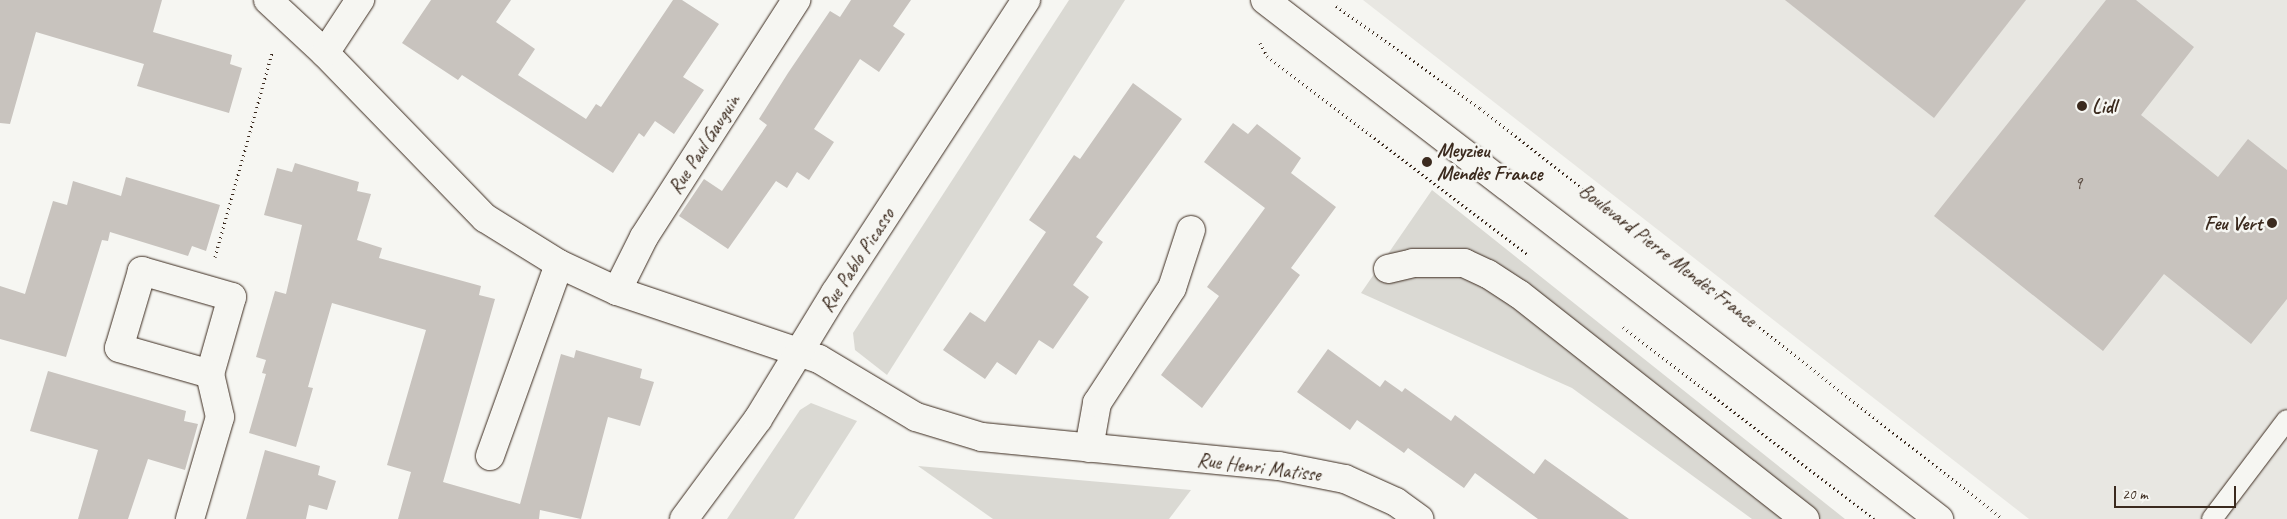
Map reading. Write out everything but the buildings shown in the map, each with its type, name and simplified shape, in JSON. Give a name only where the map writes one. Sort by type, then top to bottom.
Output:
[{"type":"street","points":[[326,53],[360,0]]},
{"type":"street","name":"Rue Paul Gauguin","points":[[617,290],[644,237],[796,0]]},
{"type":"street","name":"Rue Pablo Picasso","points":[[684,519],[758,419],[799,352],[1026,0]]},
{"type":"street","points":[[1266,0],[1939,519]]},
{"type":"street","points":[[276,7],[326,53],[485,218],[559,264],[617,290],[799,352]]},
{"type":"street","points":[[1089,448],[1097,403],[1172,288],[1191,230]]},
{"type":"street","points":[[1388,269],[1412,263],[1464,263],[1488,274],[1519,294],[1804,519]]},
{"type":"street","points":[[490,456],[559,264]]},
{"type":"street","points":[[190,519],[220,417],[210,374],[232,297],[142,271],[119,348],[210,374]]},
{"type":"street","name":"Rue Henri Matisse","points":[[799,352],[819,359],[916,417],[982,437],[1279,466],[1345,479],[1396,502],[1419,519]]},
{"type":"lane","points":[[2212,519],[2232,488],[2287,420]]},
{"type":"path","name":"Boulevard Pierre Mendès France","points":[[1327,0],[1480,108],[2003,519]]},
{"type":"path","points":[[206,289],[276,7]]},
{"type":"shaded area","points":[[1069,0],[1125,0],[887,375],[855,350],[853,333]]},
{"type":"shaded area","points":[[1363,0],[2287,0],[2287,519],[2029,519]]},
{"type":"shaded area","points":[[1432,190],[1845,519],[1752,519],[1572,388],[1361,293]]},
{"type":"shaded area","points":[[811,403],[857,421],[794,519],[727,519],[800,410]]},
{"type":"shaded area","points":[[918,466],[1191,490],[1169,519],[993,519]]},
{"type":"place","name":"Lidl","points":[[2082,106]]},
{"type":"place","name":"Meyzieu Mendès France","points":[[1427,162]]},
{"type":"place","name":"Feu Vert","points":[[2272,223]]}]
